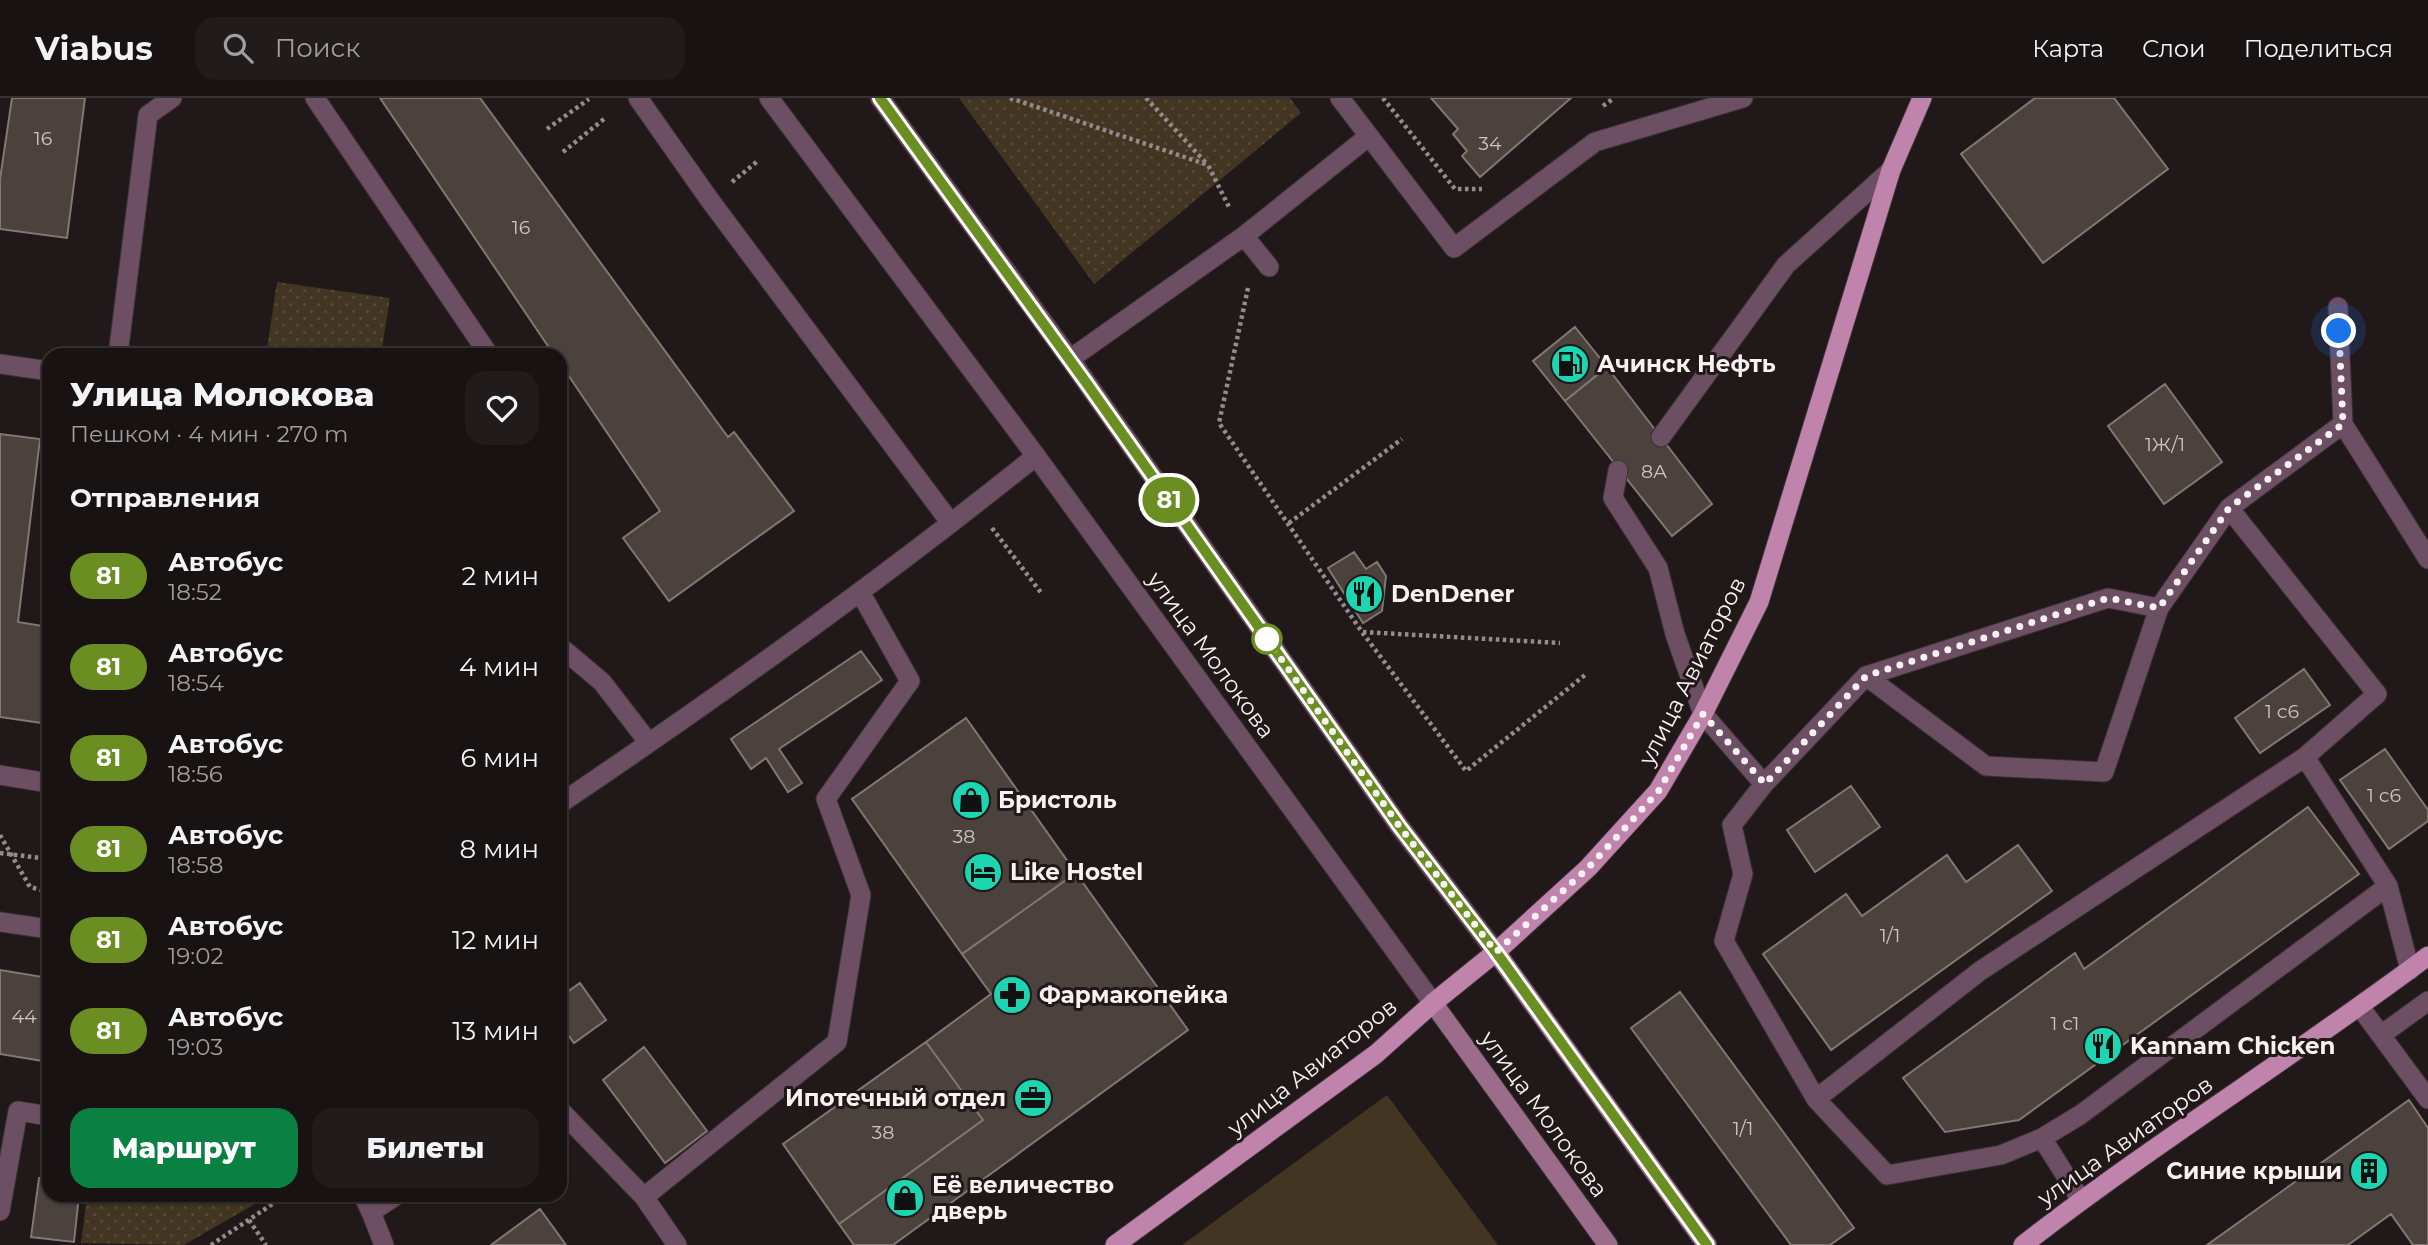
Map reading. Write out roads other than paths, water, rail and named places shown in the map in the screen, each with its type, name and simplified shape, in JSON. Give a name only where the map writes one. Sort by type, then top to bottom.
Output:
[{"type":"main road","name":"улица Авиаторов","points":[[1115,1245],[1376,1054],[1496,952],[1588,868],[1658,792],[1703,714],[1759,602],[1891,170],[1922,98]]},
{"type":"main road","points":[[1496,952],[1707,1245]]},
{"type":"main road","name":"улица Авиаторов","points":[[2024,1245],[2081,1200],[2360,1007],[2428,956]]},
{"type":"main road","name":"улица Молокова","points":[[1433,1003],[1608,1245]]},
{"type":"street","points":[[119,348],[148,115],[172,98]]},
{"type":"street","points":[[314,98],[484,348]]},
{"type":"street","points":[[638,98],[709,199],[950,522]]},
{"type":"street","name":"улица Молокова","points":[[769,98],[1036,456],[1433,1003]]},
{"type":"street","points":[[880,98],[1070,359],[1400,827],[1496,952]]},
{"type":"street","points":[[1340,98],[1454,248],[1595,142],[1743,98]]},
{"type":"street","points":[[1070,359],[1250,244],[1369,136]]},
{"type":"street","points":[[1661,437],[1786,265],[1891,170]]},
{"type":"street","points":[[1250,244],[1269,267]]},
{"type":"street","points":[[2338,307],[2343,424],[2428,559]]},
{"type":"street","points":[[0,364],[42,370]]},
{"type":"street","points":[[1866,676],[1986,766],[2104,772],[2159,608],[2229,508],[2343,424]]},
{"type":"street","points":[[567,799],[860,593],[1036,456]]},
{"type":"street","points":[[1618,470],[1613,498],[1658,568],[1675,634],[1703,714],[1765,784]]},
{"type":"street","points":[[1816,1099],[1980,971],[2305,757],[2377,694],[2229,508]]},
{"type":"street","points":[[644,1197],[837,1042],[861,895],[826,799],[910,681],[860,593]]},
{"type":"street","points":[[2159,608],[2108,598],[1866,676],[1765,784],[1732,825],[1743,874],[1724,942],[1816,1099],[1887,1175],[2001,1155],[2042,1138],[2080,1115],[2388,886]]},
{"type":"street","points":[[567,653],[602,682],[649,743]]},
{"type":"street","points":[[2305,757],[2388,886],[2410,970]]},
{"type":"street","points":[[0,775],[42,782]]},
{"type":"street","points":[[0,922],[42,928]]},
{"type":"street","points":[[2381,1035],[2428,1001]]},
{"type":"street","points":[[2360,1007],[2428,1099]]},
{"type":"street","points":[[0,1211],[18,1111],[42,1115]]},
{"type":"street","points":[[567,1117],[644,1197],[677,1245]]},
{"type":"street","points":[[2042,1138],[2081,1200]]},
{"type":"street","points":[[367,1203],[384,1245]]},
{"type":"place","name":"Ачинск Нефть","points":[[1570,364]]},
{"type":"place","name":"DenDener","points":[[1364,594]]},
{"type":"place","name":"Бристоль","points":[[971,800]]},
{"type":"place","name":"Like Hostel","points":[[983,872]]},
{"type":"place","name":"Фармакопейка","points":[[1012,995]]},
{"type":"place","name":"Kannam Chicken","points":[[2103,1046]]},
{"type":"place","name":"Ипотечный отдел","points":[[1033,1098]]},
{"type":"place","name":"Синие крыши","points":[[2369,1171]]},
{"type":"place","name":"Её величество дверь","points":[[905,1198]]}]
